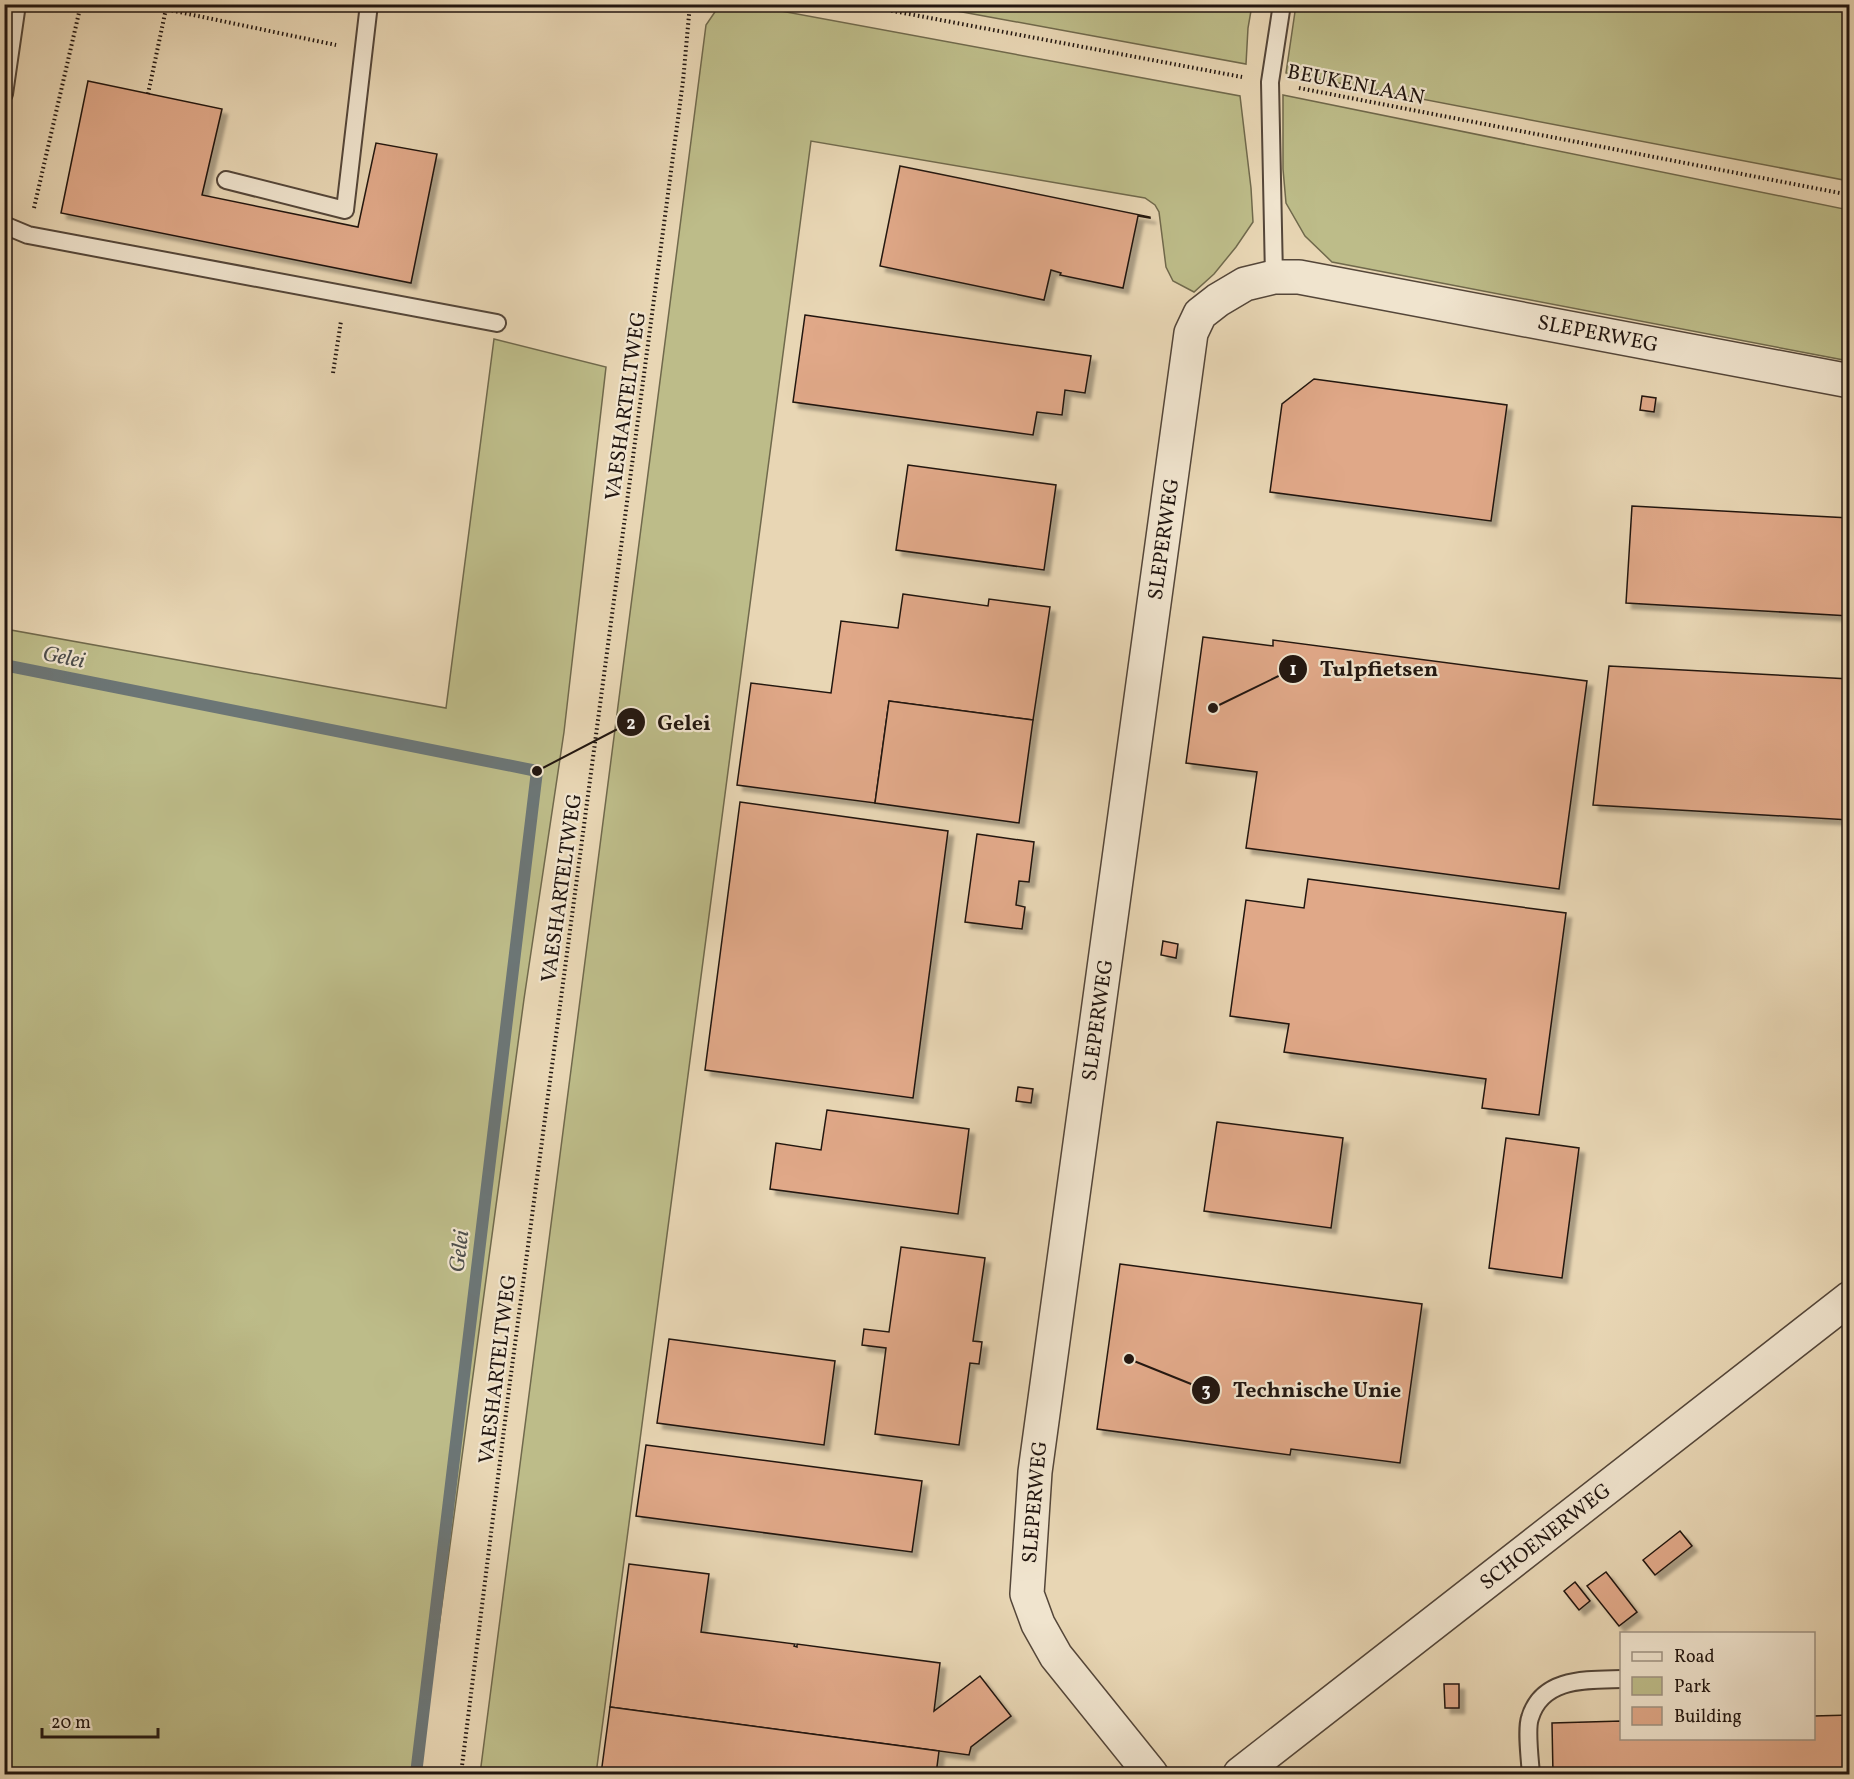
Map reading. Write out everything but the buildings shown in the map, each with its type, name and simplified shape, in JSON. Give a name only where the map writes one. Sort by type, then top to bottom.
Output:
[{"type":"street","name":"SLEPERWEG","points":[[1151,1774],[1056,1656],[1038,1624],[1027,1594],[1035,1472],[1191,333],[1200,314],[1245,284],[1274,277],[1299,276],[1850,381]]},
{"type":"street","name":"SCHOENERWEG","points":[[1240,1774],[1850,1298]]},
{"type":"lane","points":[[4,94],[17,4]]},
{"type":"lane","points":[[226,180],[345,210],[369,4]]},
{"type":"lane","points":[[1274,277],[1270,82],[1282,4]]},
{"type":"lane","points":[[4,225],[28,235],[497,323]]},
{"type":"lane","points":[[1531,1774],[1529,1719],[1544,1692],[1575,1681],[1620,1679]]},
{"type":"path","points":[[28,235],[81,4]]},
{"type":"path","points":[[141,4],[167,7],[363,50]]},
{"type":"path","name":"VAESHARTELTWEG","points":[[461,1774],[509,1389],[683,81],[690,4]]},
{"type":"path","name":"BEUKENLAAN","points":[[856,4],[1850,195]]},
{"type":"path","points":[[148,94],[167,7]]},
{"type":"path","points":[[333,373],[345,294]]},
{"type":"green space","points":[[749,5],[1240,96],[1253,222],[1214,274],[1194,292],[1173,281],[1166,267],[1159,212],[1155,205],[1145,198],[811,141],[596,1774],[480,1774],[706,25],[719,6]]},
{"type":"green space","points":[[924,5],[1252,5],[1246,64]]},
{"type":"green space","points":[[1296,5],[1849,5],[1849,181],[1286,73]]},
{"type":"green space","points":[[1283,95],[1849,210],[1849,361],[1332,262],[1305,236],[1286,203],[1283,169]]},
{"type":"green space","points":[[494,339],[606,367],[564,732],[524,999],[419,1774],[5,1774],[5,629],[446,708]]},
{"type":"waterway","name":"Gelei","points":[[4,665],[537,771],[416,1774]]},
{"type":"place","name":"Tulpfietsen","points":[[1213,708]]},
{"type":"place","name":"Gelei","points":[[537,771]]},
{"type":"place","name":"Technische Unie","points":[[1129,1359]]}]
